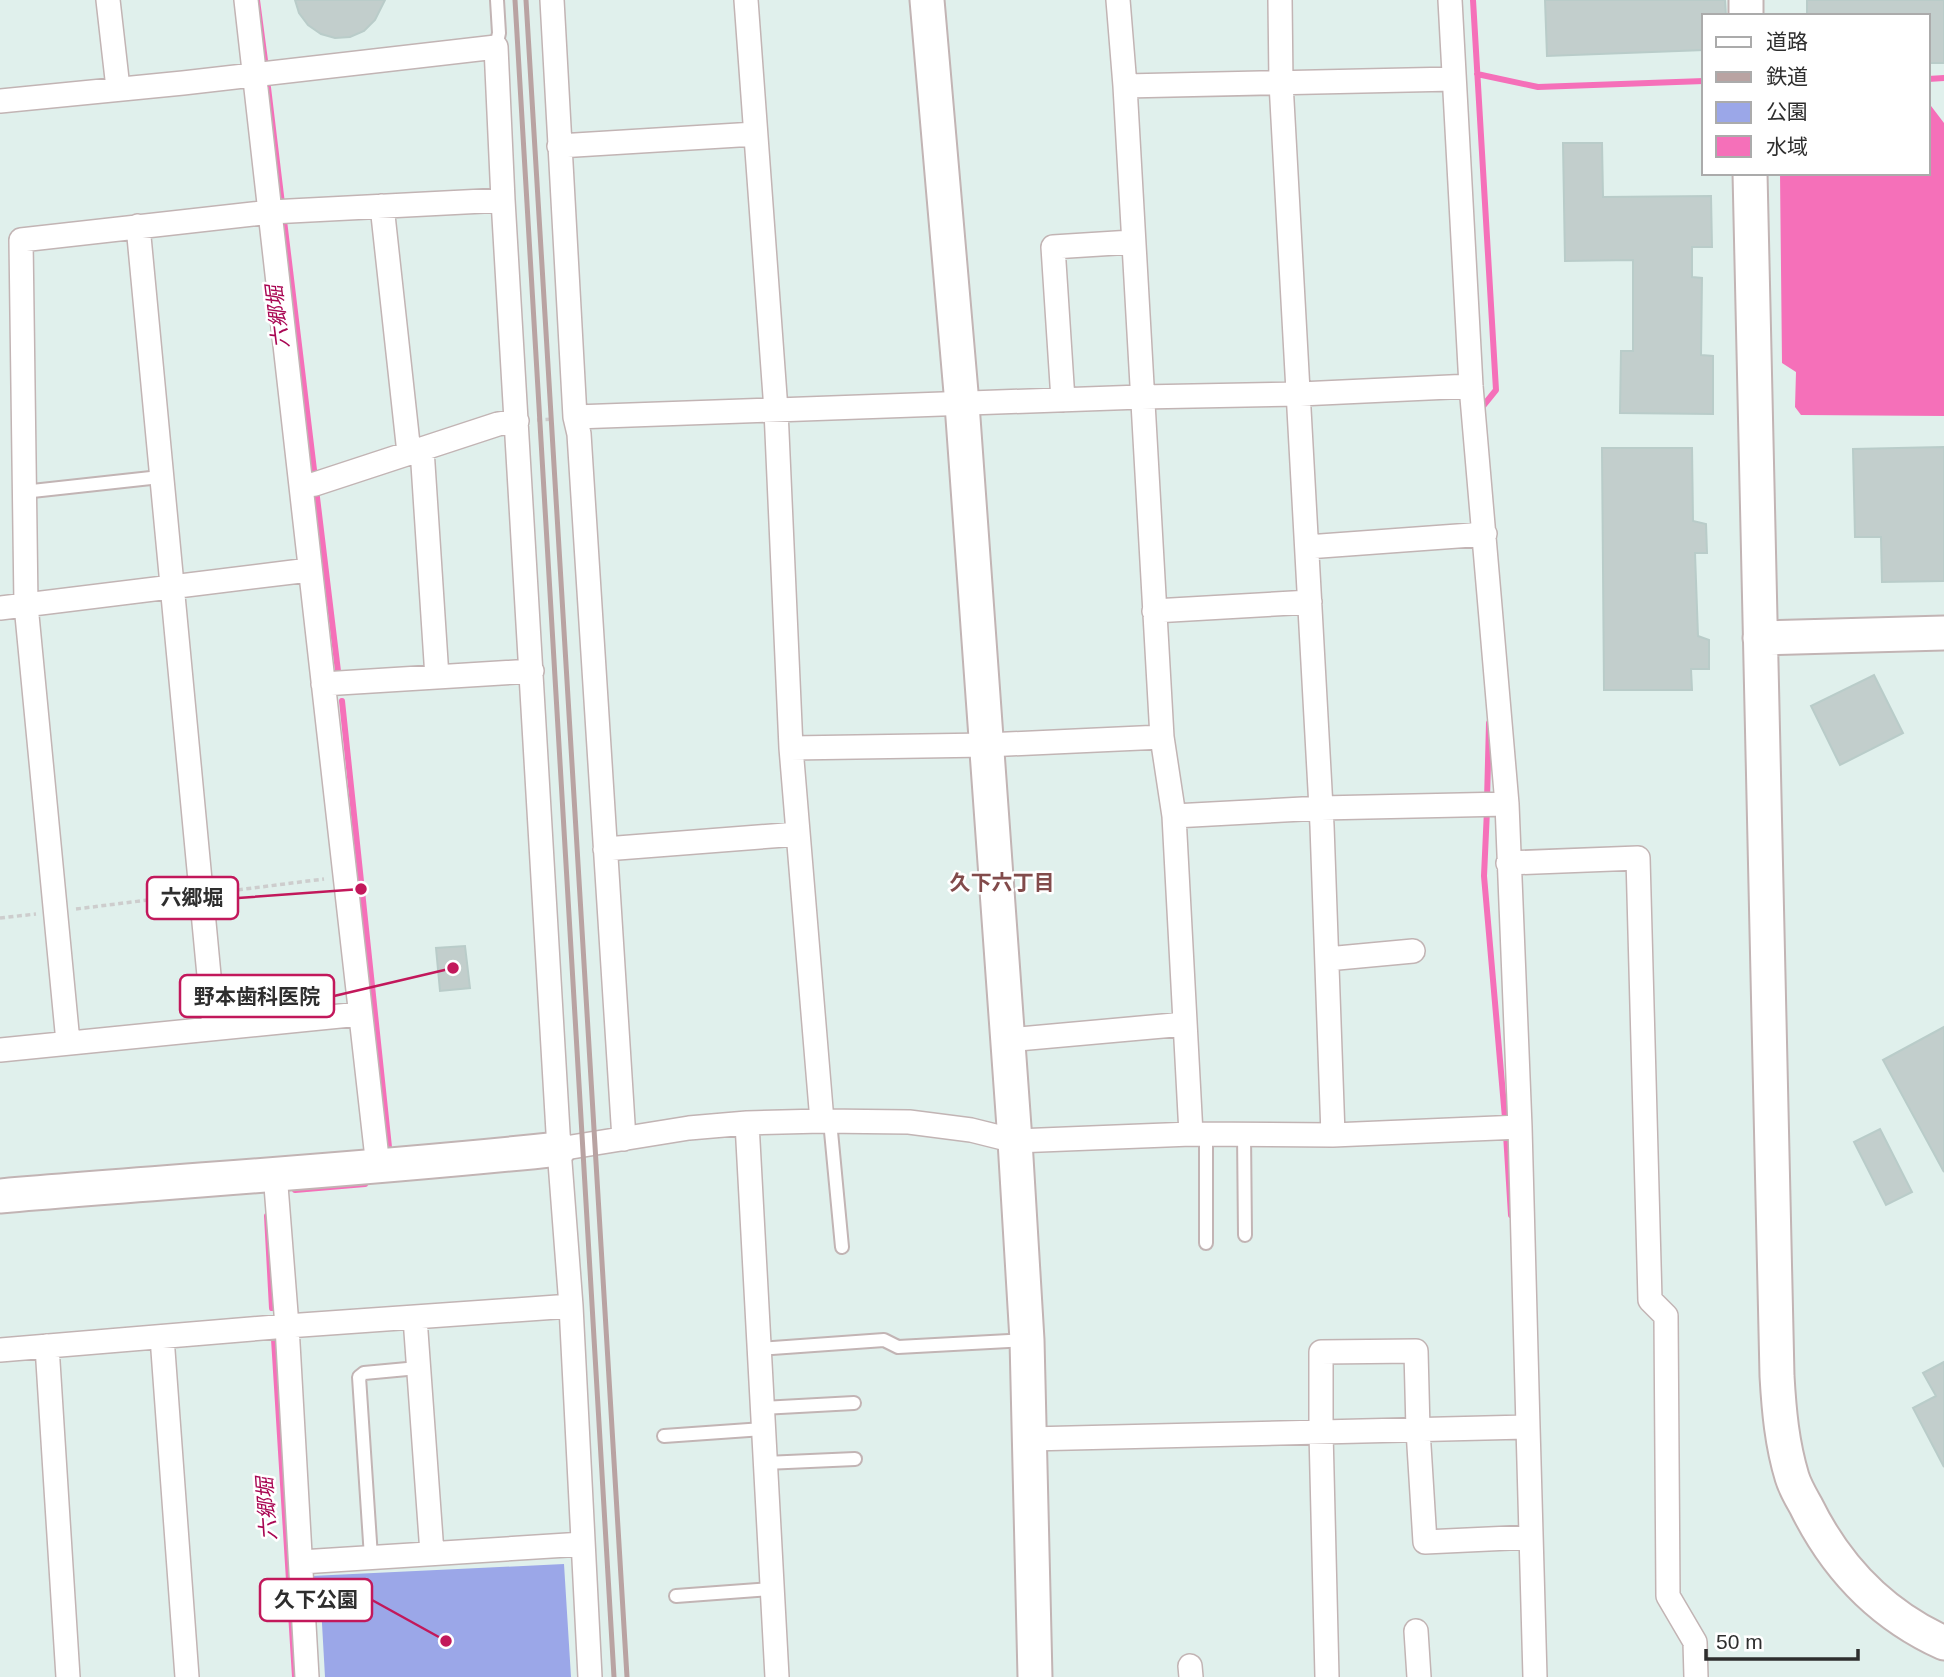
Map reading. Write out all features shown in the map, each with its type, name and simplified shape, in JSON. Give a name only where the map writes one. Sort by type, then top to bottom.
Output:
[{"type":"street","points":[[108,0],[118,88]]},
{"type":"street","points":[[246,0],[378,1167]]},
{"type":"street","points":[[552,0],[559,146],[566,418],[579,434],[624,1139]]},
{"type":"street","points":[[746,0],[776,410],[791,748],[826,1121]]},
{"type":"street","points":[[927,0],[962,404],[1015,1141],[1027,1340],[1035,1677]]},
{"type":"street","points":[[1118,0],[1162,737],[1174,816],[1185,1024],[1198,1134]]},
{"type":"street","points":[[1280,0],[1281,83],[1321,808],[1333,1135]]},
{"type":"street","points":[[1450,0],[1471,386],[1507,804],[1520,1127],[1535,1677]]},
{"type":"street","points":[[0,101],[496,47],[503,200],[523,421],[532,671],[559,1149],[571,1306],[590,1677]]},
{"type":"street","points":[[1125,86],[1454,79]]},
{"type":"street","points":[[559,146],[755,134]]},
{"type":"street","points":[[1750,175],[1780,1428],[1793,1479],[1816,1526],[1844,1569],[1885,1608],[1928,1636],[1944,1643]]},
{"type":"street","points":[[68,1042],[26,605],[23,492],[10,289],[21,240],[271,212],[503,200]]},
{"type":"street","points":[[382,206],[415,451],[437,677]]},
{"type":"street","points":[[138,226],[214,1028]]},
{"type":"street","points":[[1063,400],[1053,247],[1132,242]]},
{"type":"street","points":[[566,418],[1471,386]]},
{"type":"street","points":[[301,486],[315,484],[498,424],[523,421]]},
{"type":"street","points":[[1307,547],[1485,534]]},
{"type":"street","points":[[0,608],[309,570]]},
{"type":"street","points":[[1154,611],[1310,602]]},
{"type":"street","points":[[1760,638],[1944,633]]},
{"type":"street","points":[[323,684],[532,671]]},
{"type":"street","points":[[791,748],[1162,737]]},
{"type":"street","points":[[1174,816],[1321,808],[1507,804]]},
{"type":"street","points":[[605,849],[798,834]]},
{"type":"street","points":[[1508,863],[1638,858],[1650,1300],[1666,1316],[1668,1595],[1695,1642],[1696,1677]]},
{"type":"street","points":[[1327,959],[1413,951]]},
{"type":"street","points":[[0,1049],[360,1014]]},
{"type":"street","points":[[1008,1040],[1185,1024]]},
{"type":"street","points":[[0,1196],[378,1167],[559,1149],[747,1123],[909,1122],[971,1130],[1015,1141],[1198,1134],[1333,1135],[1520,1127]]},
{"type":"street","points":[[747,1123],[777,1677]]},
{"type":"street","points":[[275,1173],[287,1326],[307,1677]]},
{"type":"street","points":[[0,1350],[571,1306]]},
{"type":"street","points":[[415,1318],[432,1553]]},
{"type":"street","points":[[162,1337],[187,1677]]},
{"type":"street","points":[[47,1346],[68,1677]]},
{"type":"street","points":[[1327,1677],[1321,1352],[1416,1350],[1425,1542],[1531,1537]]},
{"type":"street","points":[[1029,1439],[1528,1427]]},
{"type":"street","points":[[301,1562],[583,1544]]},
{"type":"street","points":[[1416,1631],[1419,1677]]},
{"type":"lane","points":[[496,47],[499,33],[497,0]]},
{"type":"lane","points":[[23,492],[160,477]]},
{"type":"lane","points":[[826,1121],[842,1247]]},
{"type":"lane","points":[[1198,1134],[1206,1243]]},
{"type":"lane","points":[[1244,1134],[1245,1235]]},
{"type":"lane","points":[[759,1349],[884,1340],[898,1347],[1027,1340]]},
{"type":"lane","points":[[370,1557],[359,1377],[364,1373],[418,1368]]},
{"type":"lane","points":[[664,1436],[854,1403]]},
{"type":"lane","points":[[765,1463],[855,1459]]},
{"type":"lane","points":[[676,1596],[772,1589]]},
{"type":"path","points":[[523,421],[566,418]]},
{"type":"path","points":[[213,893],[333,878]]},
{"type":"path","points":[[67,911],[192,895]]},
{"type":"path","points":[[0,918],[45,913]]},
{"type":"green space","points":[[564,1564],[571,1677],[325,1677],[321,1606],[313,1606],[311,1576]]},
{"type":"water","points":[[1930,105],[1944,123],[1944,416],[1801,415],[1795,407],[1796,372],[1782,363],[1780,175],[1930,175]]},
{"type":"building","points":[[295,0],[385,0],[375,20],[364,31],[350,37],[335,38],[321,34],[308,25],[299,13]]},
{"type":"building","points":[[1545,0],[1725,0],[1726,14],[1702,14],[1702,50],[1547,56]]},
{"type":"building","points":[[1807,0],[1944,0],[1944,63],[1930,63],[1930,14],[1807,14]]},
{"type":"building","points":[[1563,143],[1602,143],[1603,197],[1711,196],[1712,247],[1692,247],[1692,277],[1702,278],[1701,355],[1713,356],[1713,414],[1620,413],[1621,351],[1633,351],[1633,260],[1565,261]]},
{"type":"building","points":[[1944,447],[1944,581],[1882,582],[1881,537],[1855,537],[1853,449]]},
{"type":"building","points":[[1602,448],[1692,448],[1693,521],[1706,524],[1707,553],[1695,553],[1698,636],[1709,640],[1709,669],[1691,669],[1692,690],[1604,690]]},
{"type":"building","points":[[1874,675],[1903,733],[1840,765],[1811,706]]},
{"type":"building","points":[[465,946],[470,988],[440,991],[436,948]]},
{"type":"building","points":[[1944,1027],[1944,1172],[1883,1060]]},
{"type":"building","points":[[1880,1129],[1912,1192],[1886,1205],[1854,1142]]},
{"type":"building","points":[[1944,1362],[1944,1467],[1913,1408],[1936,1396],[1923,1373]]},
{"type":"waterway","name":"六郷堀","points":[[257,0],[266,68]]},
{"type":"waterway","points":[[1473,0],[1496,390],[1479,411]]},
{"type":"waterway","points":[[1477,74],[1538,87],[1702,81]]},
{"type":"waterway","points":[[1930,79],[1944,78]]},
{"type":"waterway","name":"六郷堀","points":[[267,79],[315,478]]},
{"type":"waterway","name":"六郷堀","points":[[316,489],[338,671]]},
{"type":"waterway","name":"六郷堀","points":[[342,701],[389,1147]]},
{"type":"waterway","points":[[1487,800],[1489,723]]},
{"type":"waterway","points":[[1487,810],[1484,876],[1511,1215]]},
{"type":"waterway","name":"六郷堀","points":[[295,1190],[365,1184]]},
{"type":"waterway","name":"六郷堀","points":[[267,1216],[272,1308]]},
{"type":"waterway","name":"六郷堀","points":[[274,1339],[295,1677]]},
{"type":"railway","points":[[515,0],[614,1677]]},
{"type":"railway","points":[[526,0],[627,1677]]},
{"type":"place","name":"六郷堀","points":[[361,889]]},
{"type":"place","name":"野本歯科医院","points":[[453,968]]},
{"type":"place","name":"久下公園","points":[[446,1641]]},
{"type":"district","name":"久下六丁目","points":[[1002,883]]}]
